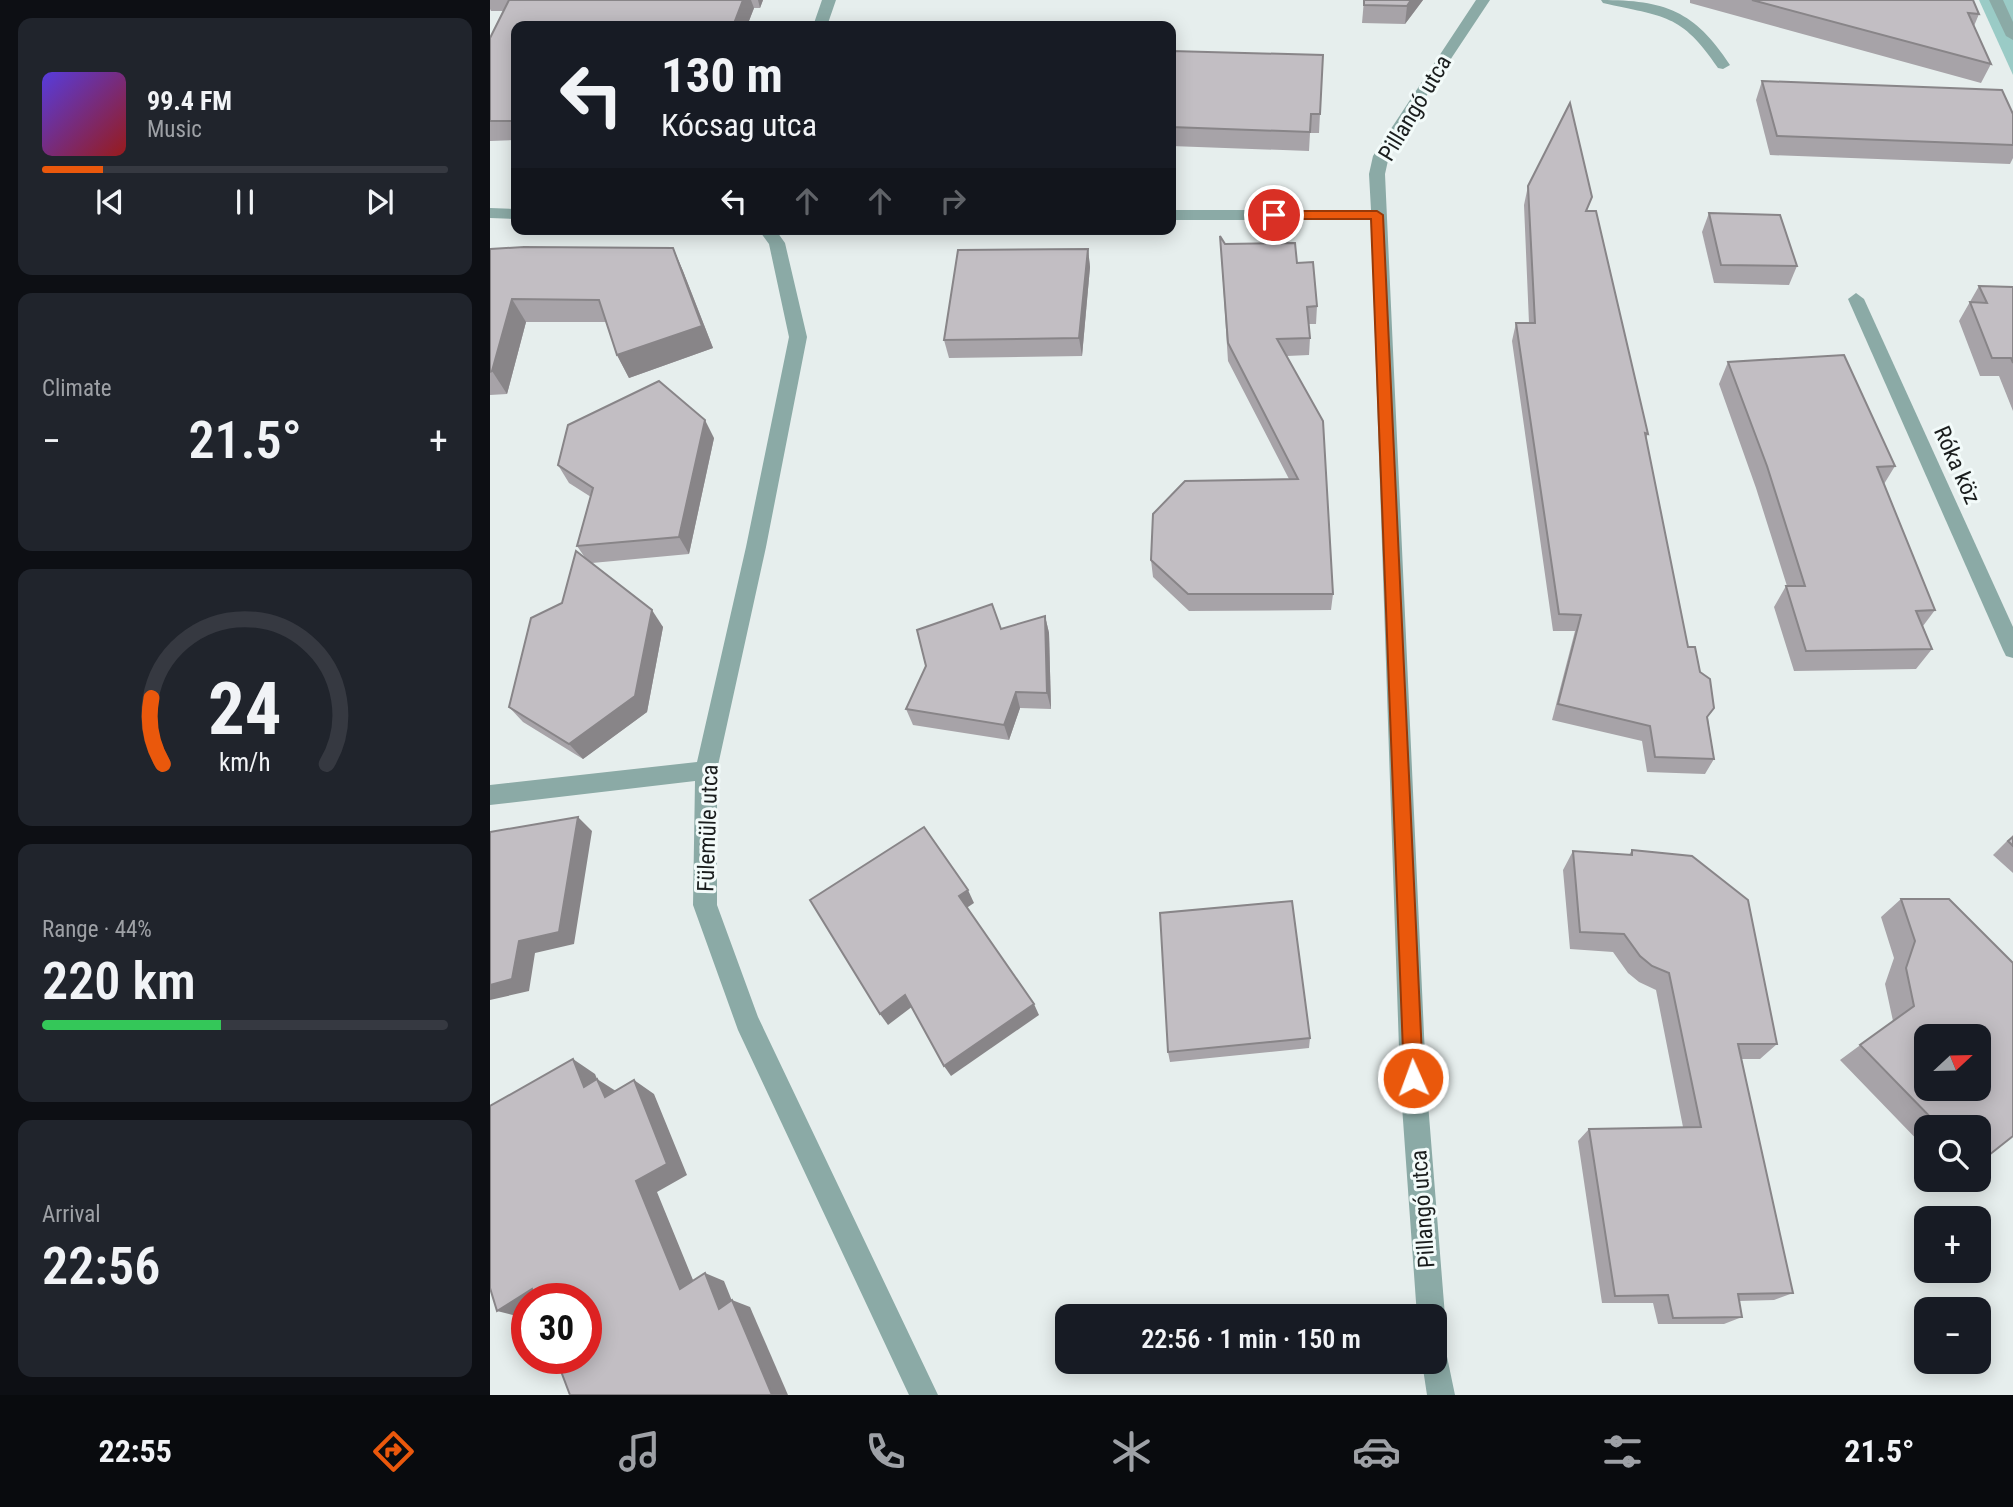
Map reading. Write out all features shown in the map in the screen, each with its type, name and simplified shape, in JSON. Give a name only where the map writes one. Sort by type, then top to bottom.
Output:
[{"type":"street","points":[[822,21],[830,0]]},
{"type":"street","name":"Pillangó utca","points":[[1430,1304],[1413,1078],[1377,174],[1381,156],[1483,0]]},
{"type":"street","points":[[1608,0],[1665,12],[1693,24],[1708,40],[1723,65]]},
{"type":"street","points":[[1996,0],[2013,36]]},
{"type":"street","points":[[490,214],[511,214]]},
{"type":"street","points":[[1176,215],[1377,215]]},
{"type":"street","name":"Fülemüle utca","points":[[770,235],[777,243],[798,337],[756,547],[706,770],[705,905],[747,1021],[924,1395]]},
{"type":"street","name":"Róka köz","points":[[1856,299],[2013,650]]},
{"type":"street","points":[[490,795],[706,770]]},
{"type":"street","points":[[1438,1374],[1441,1395]]},
{"type":"shaded area","points":[[1979,0],[2013,0],[2013,75]]},
{"type":"building","points":[[509,0],[743,0],[735,21],[511,21],[511,121],[490,121],[490,38]]},
{"type":"building","points":[[1364,0],[1411,0],[1407,6],[1364,5]]},
{"type":"building","points":[[1752,0],[1973,0],[1979,14],[1968,13],[1991,64]]},
{"type":"building","points":[[1176,51],[1323,55],[1320,114],[1311,114],[1310,132],[1176,127]]},
{"type":"building","points":[[1762,81],[2002,90],[2013,114],[2013,145],[1777,136]]},
{"type":"building","points":[[1570,103],[1592,197],[1586,211],[1596,211],[1648,434],[1645,433],[1688,647],[1695,647],[1700,672],[1710,679],[1714,708],[1707,717],[1714,759],[1655,757],[1650,726],[1558,704],[1581,615],[1559,614],[1516,323],[1535,323],[1528,186]]},
{"type":"building","points":[[1709,213],[1780,215],[1797,266],[1721,265]]},
{"type":"building","points":[[1220,236],[1225,244],[1295,243],[1297,263],[1313,262],[1317,306],[1307,307],[1310,338],[1277,339],[1323,421],[1333,594],[1188,594],[1151,560],[1153,514],[1185,481],[1298,479],[1228,343]]},
{"type":"building","points":[[673,248],[702,326],[617,355],[599,300],[512,299],[490,372],[490,249]]},
{"type":"building","points":[[1088,249],[1079,338],[944,340],[958,250]]},
{"type":"building","points":[[1979,286],[2013,287],[2013,363],[2011,358],[1992,358],[1970,302],[1987,303]]},
{"type":"building","points":[[1844,355],[1895,466],[1877,467],[1935,610],[1916,611],[1932,649],[1806,651],[1786,586],[1805,586],[1767,466],[1728,362]]},
{"type":"building","points":[[659,381],[705,420],[679,537],[577,546],[593,488],[558,465],[568,425]]},
{"type":"building","points":[[576,551],[652,610],[635,696],[569,744],[509,707],[531,618],[562,603]]},
{"type":"building","points":[[992,604],[1001,629],[1045,616],[1047,693],[1016,692],[1004,725],[906,709],[926,666],[917,630]]},
{"type":"building","points":[[578,817],[559,932],[519,941],[512,979],[490,985],[490,832]]},
{"type":"building","points":[[924,827],[968,890],[959,896],[1034,1004],[944,1066],[905,995],[880,1014],[810,900]]},
{"type":"building","points":[[1632,850],[1692,856],[1748,900],[1777,1044],[1738,1044],[1793,1293],[1738,1294],[1742,1317],[1673,1318],[1668,1295],[1615,1296],[1589,1129],[1701,1127],[1669,973],[1652,966],[1640,956],[1624,934],[1580,932],[1573,851],[1632,855]]},
{"type":"building","points":[[1901,899],[1949,899],[2013,963],[2013,1136],[1991,1153],[1991,1115],[1928,1115],[1915,1101],[1992,1101],[1992,1024],[1914,1024],[1914,1100],[1860,1045],[1914,1006],[1906,968],[1915,941]]},
{"type":"building","points":[[1292,901],[1310,1038],[1168,1052],[1160,913]]},
{"type":"building","points":[[573,1059],[584,1087],[597,1079],[605,1097],[634,1080],[667,1164],[636,1181],[680,1289],[705,1273],[719,1309],[732,1300],[772,1395],[570,1395],[562,1374],[602,1374],[602,1283],[511,1283],[511,1302],[497,1311],[490,1288],[490,1106]]},
{"type":"route","points":[[1274,215],[1377,215],[1413,1078]]}]
